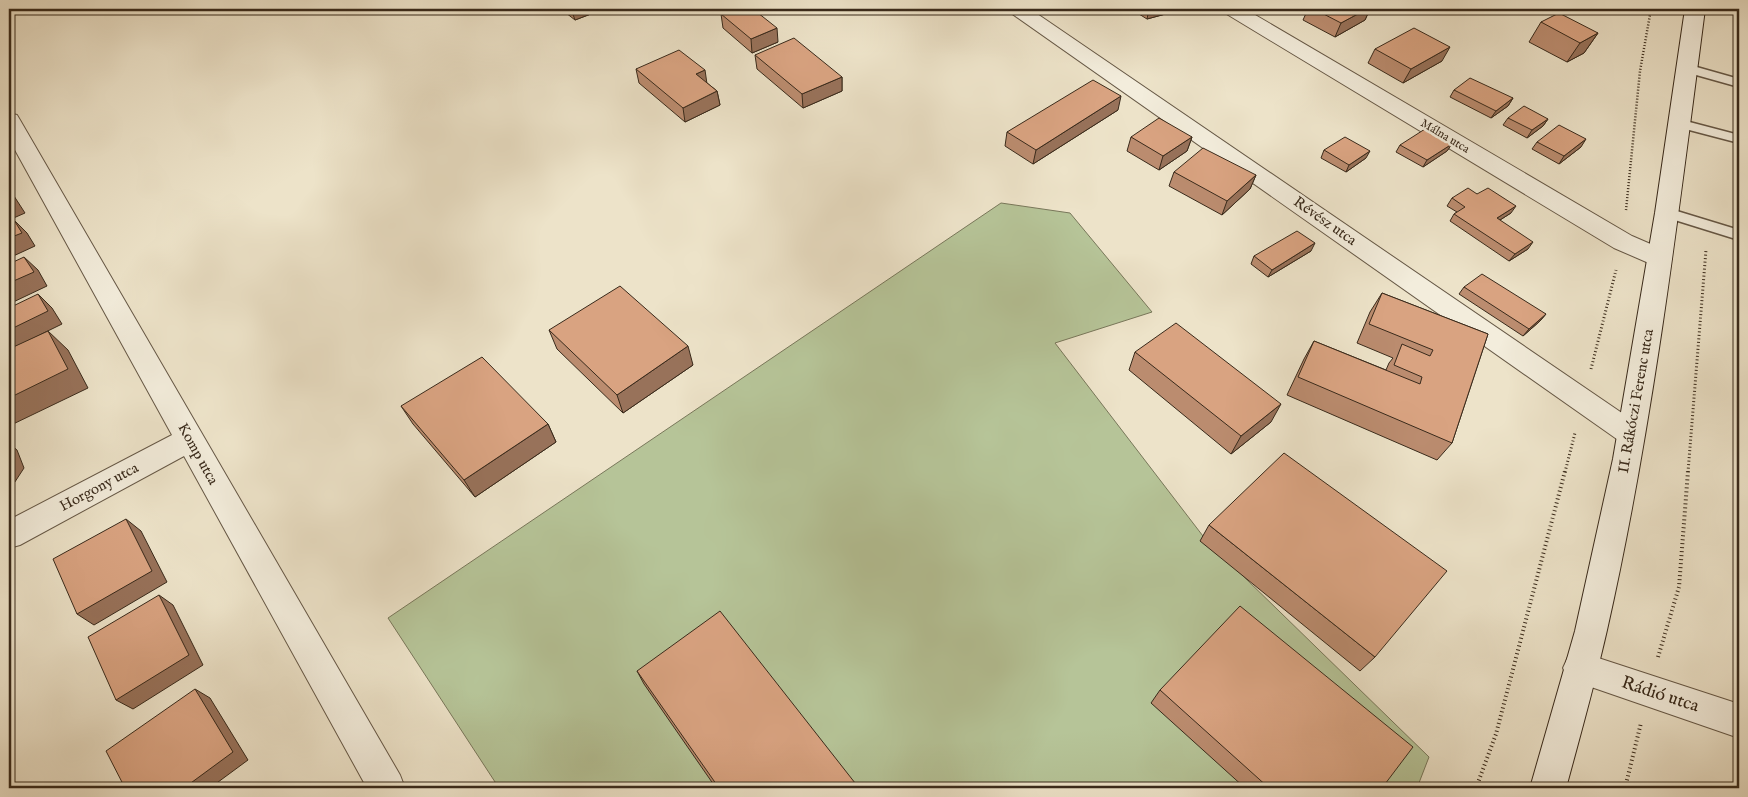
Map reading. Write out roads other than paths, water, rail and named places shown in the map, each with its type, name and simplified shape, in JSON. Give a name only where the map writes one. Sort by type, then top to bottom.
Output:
[{"type":"street","name":"Révész utca","points":[[1018,9],[1631,434]]},
{"type":"street","name":"Málna utca","points":[[1232,9],[1623,242],[1660,258]]},
{"type":"street","name":"II. Rákóczi Ferenc utca","points":[[1548,788],[1591,632],[1631,434],[1667,213],[1695,9]]},
{"type":"street","name":"Komp utca","points":[[9,120],[387,788]]},
{"type":"street","name":"Horgony utca","points":[[9,536],[190,439]]},
{"type":"street","name":"Rádió utca","points":[[1580,668],[1739,721]]},
{"type":"lane","points":[[1686,68],[1739,82]]},
{"type":"lane","points":[[1678,123],[1739,139]]},
{"type":"lane","points":[[1667,213],[1739,235]]}]
